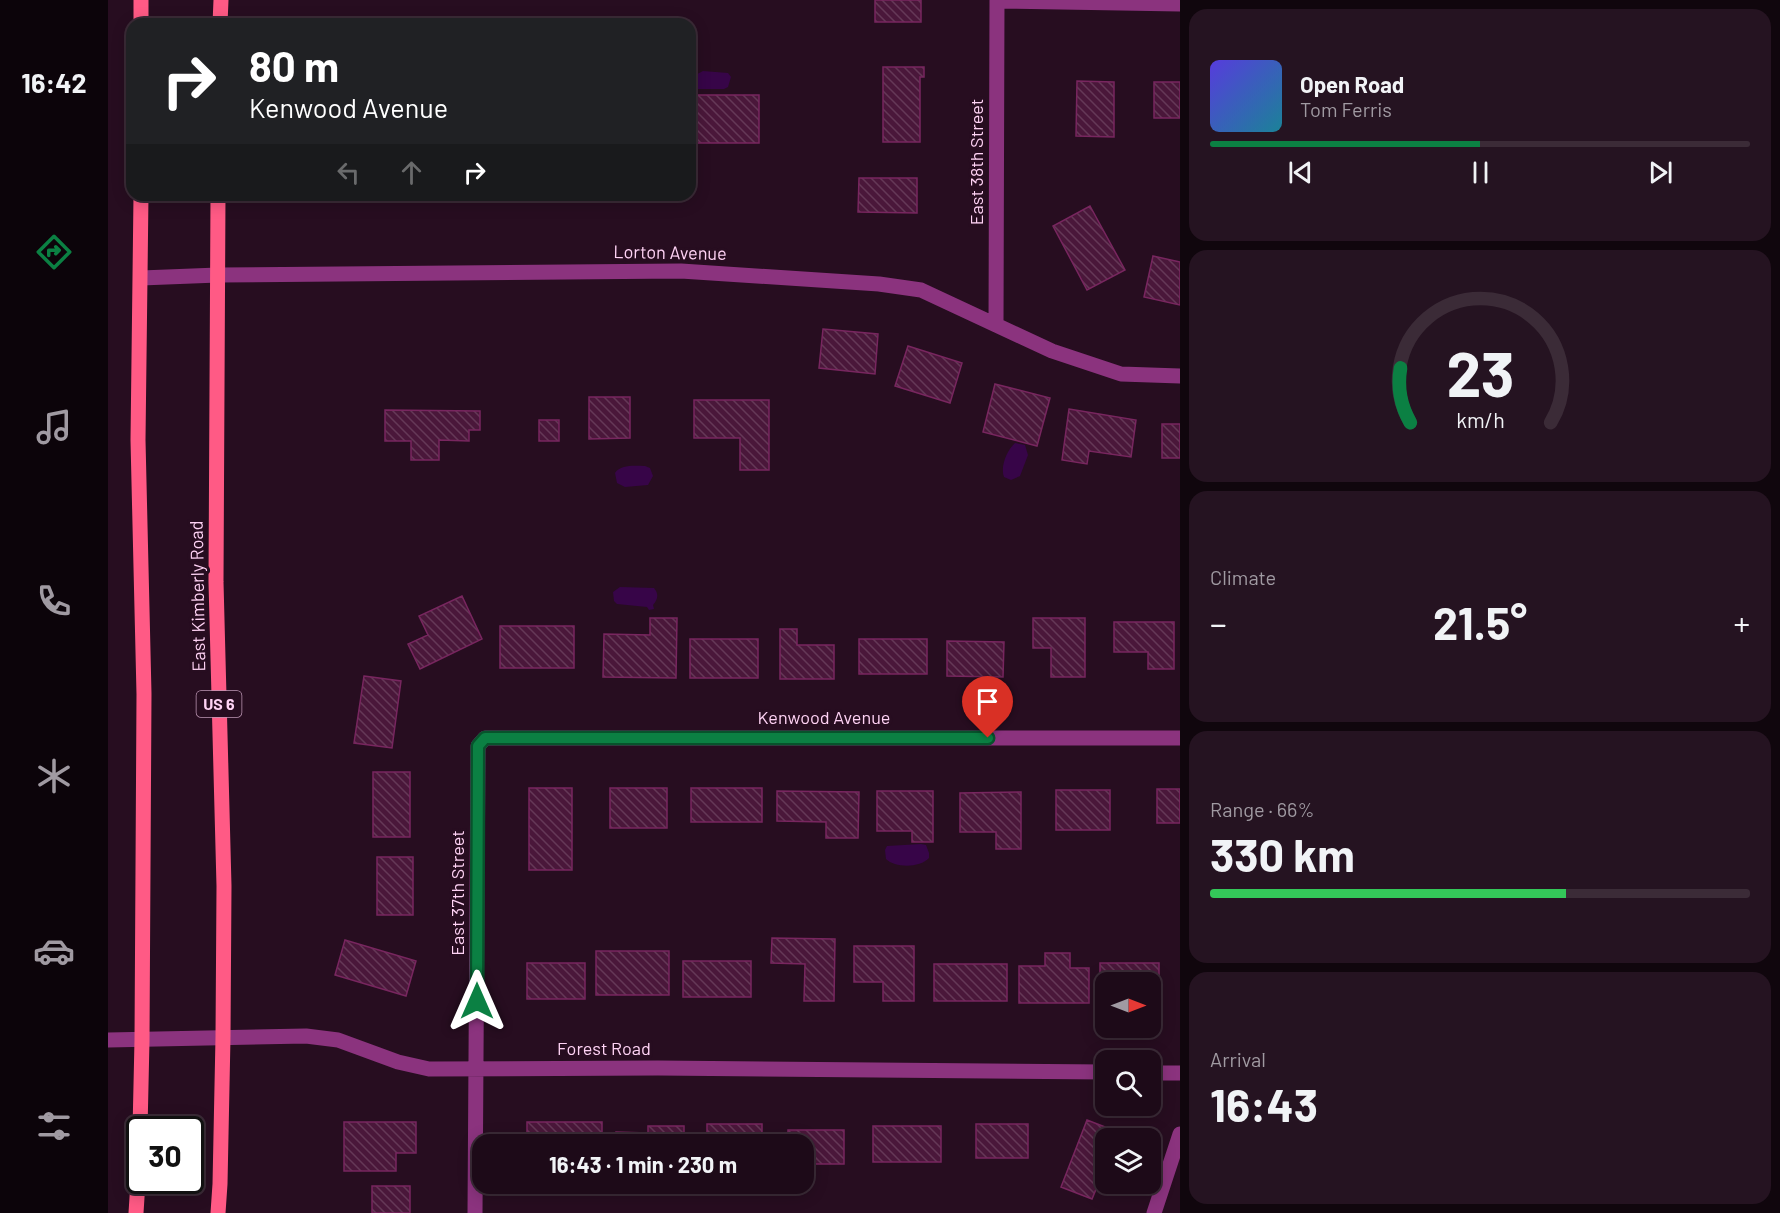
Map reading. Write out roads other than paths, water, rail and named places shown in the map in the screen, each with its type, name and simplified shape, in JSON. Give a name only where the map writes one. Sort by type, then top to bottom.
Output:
[{"type":"main road","points":[[141,0],[141,18]]},
{"type":"main road","points":[[220,18],[221,0]]},
{"type":"main road","points":[[140,1116],[144,693],[138,440],[141,201]]},
{"type":"main road","name":"East Kimberly Road","points":[[218,201],[216,582],[224,886],[218,1213]]},
{"type":"main road","points":[[136,1213],[137,1194]]},
{"type":"street","points":[[998,1],[1180,3]]},
{"type":"street","name":"East 38th Street","points":[[996,325],[998,1]]},
{"type":"street","name":"Lorton Avenue","points":[[141,278],[218,275],[681,271],[879,284],[921,290],[1052,351],[1121,374],[1180,376]]},
{"type":"street","name":"Kenwood Avenue","points":[[478,753],[478,746],[485,738],[1180,738]]},
{"type":"street","name":"East 37th Street","points":[[475,1213],[478,753]]},
{"type":"street","name":"Forest Road","points":[[108,1040],[306,1036],[338,1040],[398,1062],[429,1069],[670,1068],[1095,1072]]},
{"type":"street","points":[[1161,1073],[1180,1073]]},
{"type":"street","points":[[1154,1213],[1180,1134]]}]
